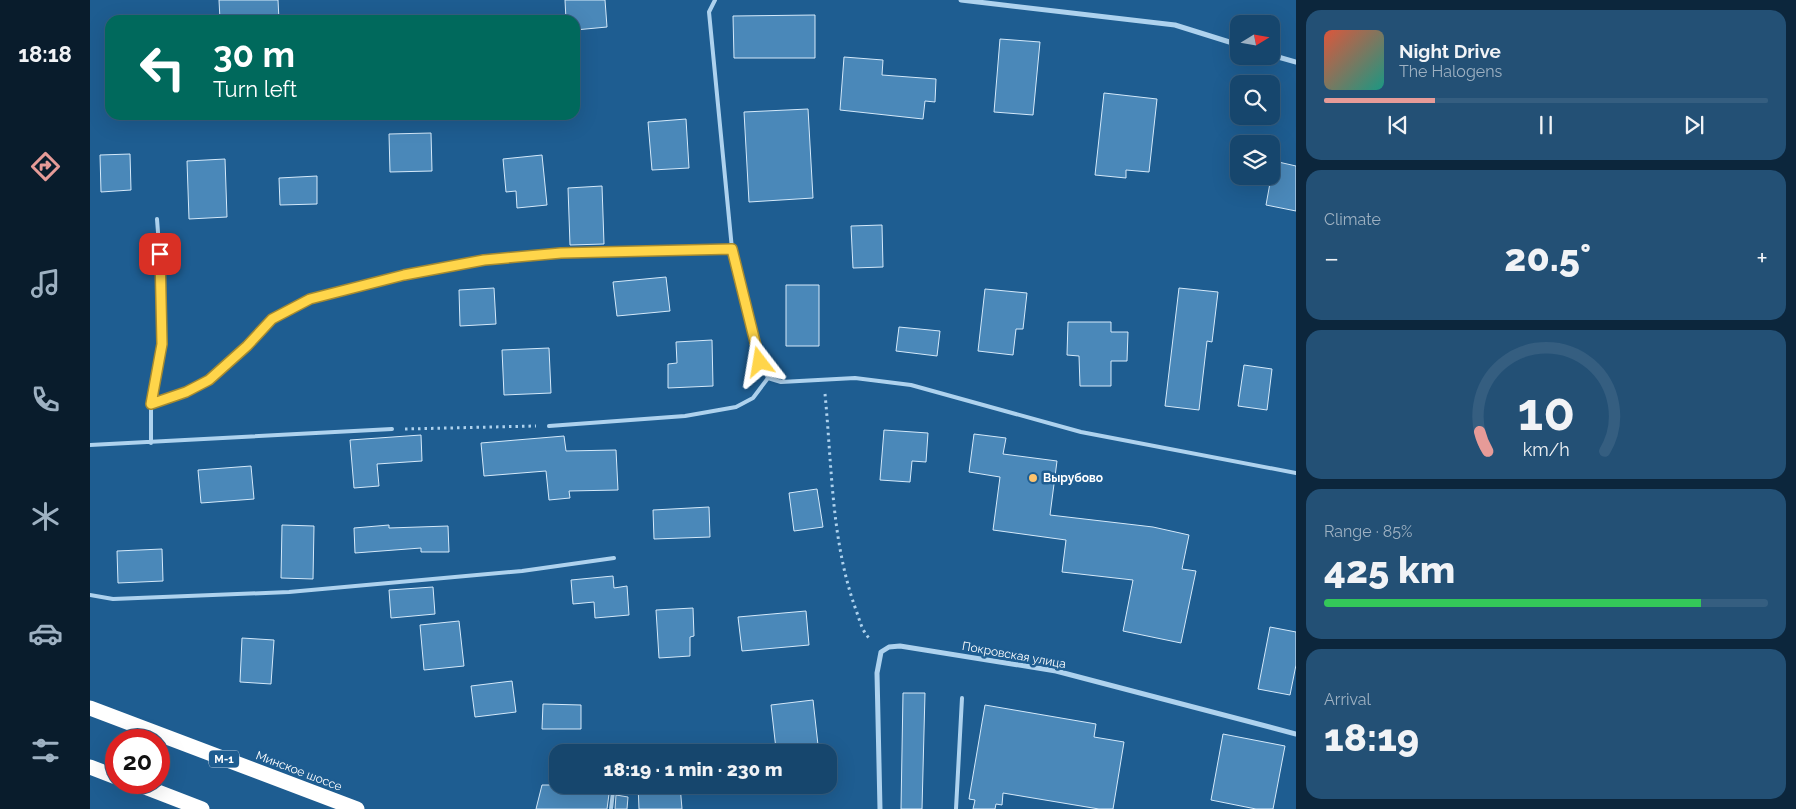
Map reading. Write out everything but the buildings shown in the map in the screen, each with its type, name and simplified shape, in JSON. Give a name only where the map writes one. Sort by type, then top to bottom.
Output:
[{"type":"highway","name":"Минское шоссе","points":[[90,708],[357,809]]},
{"type":"highway","points":[[90,766],[105,772]]},
{"type":"highway","points":[[163,794],[202,809]]},
{"type":"street","points":[[962,0],[1004,2],[1175,25],[1230,42]]},
{"type":"street","points":[[1280,58],[1296,62]]},
{"type":"street","name":"Покровская улица","points":[[882,652],[889,647],[900,646],[1056,671],[1296,734]]},
{"type":"street","points":[[880,809],[877,673],[882,652]]},
{"type":"lane","points":[[715,0],[709,12],[732,249],[760,362],[768,378],[781,382],[855,378],[910,385],[1081,432],[1296,473]]},
{"type":"lane","points":[[151,443],[151,404],[162,344],[162,272],[157,219]]},
{"type":"lane","points":[[151,404],[186,392],[209,380],[247,346],[272,319],[310,299],[404,275],[484,260],[561,253],[732,249]]},
{"type":"lane","points":[[549,426],[685,416],[736,407],[752,398],[768,378]]},
{"type":"lane","points":[[90,445],[392,429]]},
{"type":"lane","points":[[90,595],[113,599],[289,592],[522,571],[614,558]]},
{"type":"lane","points":[[956,809],[962,698]]},
{"type":"lane","points":[[610,809],[614,794]]},
{"type":"path","points":[[824,379],[839,552],[865,634],[882,652]]},
{"type":"path","points":[[392,429],[549,426]]},
{"type":"place","name":"Вырубово","points":[[1033,478]]},
{"type":"route","points":[[160,254],[162,272],[162,344],[151,404],[186,392],[209,380],[247,346],[272,319],[310,299],[404,275],[484,260],[561,253],[732,249],[760,362]]}]
